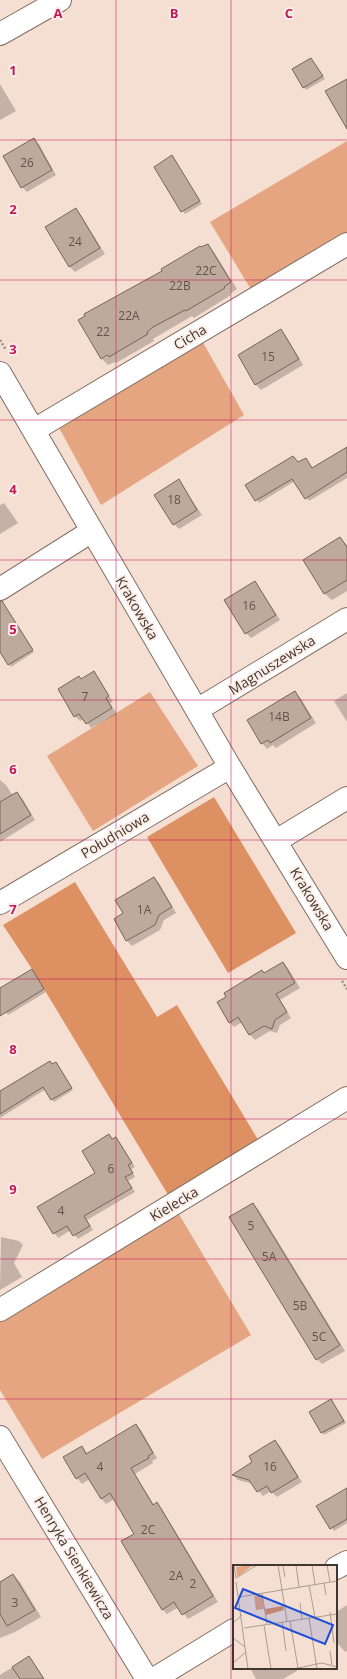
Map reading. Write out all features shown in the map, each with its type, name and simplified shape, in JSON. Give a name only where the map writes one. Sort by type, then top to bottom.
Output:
[{"type":"street","points":[[0,34],[60,0]]},
{"type":"street","name":"Cicha","points":[[34,430],[347,244]]},
{"type":"street","name":"Krakowska","points":[[0,373],[230,767],[347,958]]},
{"type":"street","points":[[0,589],[92,531]]},
{"type":"street","name":"Magnuszewska","points":[[198,710],[347,619]]},
{"type":"street","name":"Południowa","points":[[0,902],[230,767]]},
{"type":"street","points":[[276,841],[347,798]]},
{"type":"street","name":"Kielecka","points":[[0,1310],[347,1098]]},
{"type":"street","name":"Henryka Sienkiewicza","points":[[0,1437],[147,1679]]},
{"type":"street","points":[[337,1567],[347,1562]]},
{"type":"street","points":[[154,1679],[233,1631]]},
{"type":"shaded area","points":[[347,141],[347,235],[252,291],[210,222]]},
{"type":"shaded area","points":[[201,339],[244,415],[101,505],[57,424]]},
{"type":"shaded area","points":[[150,692],[198,766],[93,831],[47,756]]},
{"type":"shaded area","points":[[214,797],[296,933],[228,973],[147,837]]},
{"type":"shaded area","points":[[75,882],[157,1017],[177,1005],[260,1143],[170,1198],[32,969],[3,925]]},
{"type":"shaded area","points":[[177,1211],[251,1335],[42,1459],[0,1390],[0,1317]]},
{"type":"building","points":[[311,58],[323,76],[303,88],[292,69]]},
{"type":"building","points":[[347,79],[347,129],[325,91]]},
{"type":"building","points":[[34,138],[52,170],[21,188],[3,156]]},
{"type":"building","points":[[172,155],[200,201],[181,212],[154,167]]},
{"type":"building","points":[[76,208],[100,248],[69,267],[45,227]]},
{"type":"building","points":[[208,244],[231,282],[224,287],[225,288],[186,311],[185,310],[153,327],[147,332],[148,334],[109,357],[108,355],[101,359],[78,320],[85,316],[84,314],[162,271],[161,269],[200,246],[201,247]]},
{"type":"building","points":[[281,329],[299,359],[255,385],[238,355]]},
{"type":"building","points":[[347,447],[347,472],[305,499],[292,479],[255,501],[245,485],[293,456],[298,462],[306,458],[312,468]]},
{"type":"building","points":[[179,479],[197,510],[173,525],[154,495]]},
{"type":"building","points":[[340,537],[347,547],[347,580],[324,594],[303,560]]},
{"type":"building","points":[[255,581],[276,615],[245,634],[224,600]]},
{"type":"building","points":[[0,601],[2,601],[33,650],[8,665],[0,652]]},
{"type":"building","points":[[94,671],[109,696],[106,698],[112,708],[86,724],[79,714],[74,717],[58,689],[79,676],[81,679]]},
{"type":"building","points":[[295,691],[311,718],[270,743],[268,740],[261,744],[247,720]]},
{"type":"building","points":[[17,792],[31,815],[0,834],[0,802]]},
{"type":"building","points":[[154,877],[172,907],[159,915],[155,925],[126,941],[114,919],[123,913],[115,900]]},
{"type":"building","points":[[283,962],[295,983],[276,994],[287,1012],[275,1020],[272,1029],[264,1026],[249,1035],[238,1017],[229,1023],[217,1002],[226,997],[224,993],[262,970],[264,973]]},
{"type":"building","points":[[32,969],[44,989],[0,1016],[0,988]]},
{"type":"building","points":[[50,1061],[52,1064],[56,1062],[72,1088],[51,1100],[43,1087],[0,1114],[0,1091]]},
{"type":"building","points":[[109,1134],[112,1139],[116,1137],[132,1163],[128,1165],[133,1173],[125,1177],[132,1188],[84,1216],[90,1226],[73,1236],[67,1226],[53,1234],[37,1207],[95,1173],[82,1151]]},
{"type":"building","points":[[253,1203],[340,1345],[316,1360],[229,1217]]},
{"type":"building","points":[[331,1399],[344,1421],[321,1433],[309,1412]]},
{"type":"building","points":[[136,1424],[153,1453],[148,1456],[149,1458],[131,1468],[153,1505],[157,1502],[213,1596],[182,1615],[174,1602],[162,1610],[121,1541],[134,1534],[110,1493],[101,1499],[85,1473],[76,1479],[63,1457],[82,1446],[86,1454]]},
{"type":"building","points":[[275,1440],[298,1477],[271,1493],[267,1486],[257,1492],[249,1480],[232,1475],[252,1462],[249,1456]]},
{"type":"building","points":[[347,1488],[347,1519],[330,1529],[316,1506]]},
{"type":"building","points":[[13,1574],[35,1610],[7,1626],[0,1614],[0,1582]]},
{"type":"building","points":[[29,1656],[44,1679],[20,1679],[12,1667]]}]
